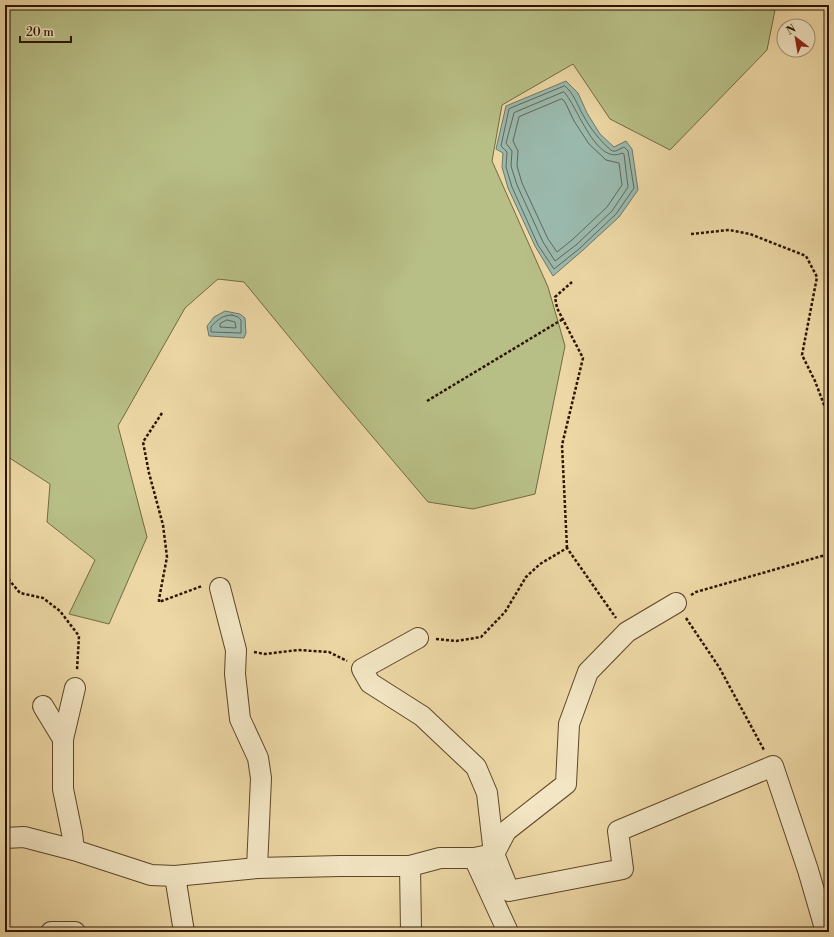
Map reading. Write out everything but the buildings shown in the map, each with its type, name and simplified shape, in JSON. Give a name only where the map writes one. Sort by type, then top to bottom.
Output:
[{"type":"street","points":[[220,588],[236,650],[235,674],[240,719],[258,758],[261,778],[256,868]]},
{"type":"street","points":[[494,854],[506,831],[566,784],[569,724],[588,672],[627,632],[676,603]]},
{"type":"street","points":[[418,638],[362,669],[370,683],[422,716],[476,767],[487,794],[494,854],[509,891],[623,869],[618,831],[773,766],[808,870],[826,932]]},
{"type":"street","points":[[74,850],[63,790],[63,739],[75,688]]},
{"type":"street","points":[[43,706],[63,739]]},
{"type":"street","points":[[5,838],[24,837],[74,850],[151,875],[175,876],[256,868],[410,866],[440,858],[474,858],[494,854]]},
{"type":"street","points":[[474,858],[508,932]]},
{"type":"street","points":[[410,866],[411,932]]},
{"type":"street","points":[[175,876],[184,932]]},
{"type":"street","points":[[51,932],[75,932]]},
{"type":"path","points":[[691,234],[728,230],[750,234],[806,256],[817,277],[802,355],[815,381],[829,418]]},
{"type":"path","points":[[572,282],[555,297],[557,308],[583,358],[562,445],[567,548],[627,632]]},
{"type":"path","points":[[427,401],[563,319]]},
{"type":"path","points":[[162,413],[143,442],[149,473],[163,525],[167,557],[159,599],[160,602],[202,586],[220,588]]},
{"type":"path","points":[[418,638],[456,641],[481,637],[505,612],[526,577],[540,564],[567,548]]},
{"type":"path","points":[[773,766],[719,668],[676,603],[696,592],[829,554]]},
{"type":"path","points":[[5,575],[20,593],[42,598],[60,610],[79,636],[75,688]]},
{"type":"path","points":[[236,650],[265,654],[298,650],[329,652],[362,669]]},
{"type":"green space","points":[[5,5],[776,5],[767,50],[670,150],[610,119],[573,64],[502,105],[492,161],[548,287],[565,346],[535,494],[473,509],[428,502],[244,282],[218,279],[185,308],[118,426],[147,537],[109,624],[69,614],[95,560],[47,522],[50,484],[5,455]]},
{"type":"water","points":[[566,81],[578,93],[587,113],[600,134],[614,147],[626,141],[632,149],[638,190],[619,217],[553,276],[535,246],[508,188],[502,167],[503,153],[496,149],[506,106]]},
{"type":"water","points":[[225,311],[240,314],[245,318],[246,333],[244,338],[209,336],[207,326],[214,317]]}]
